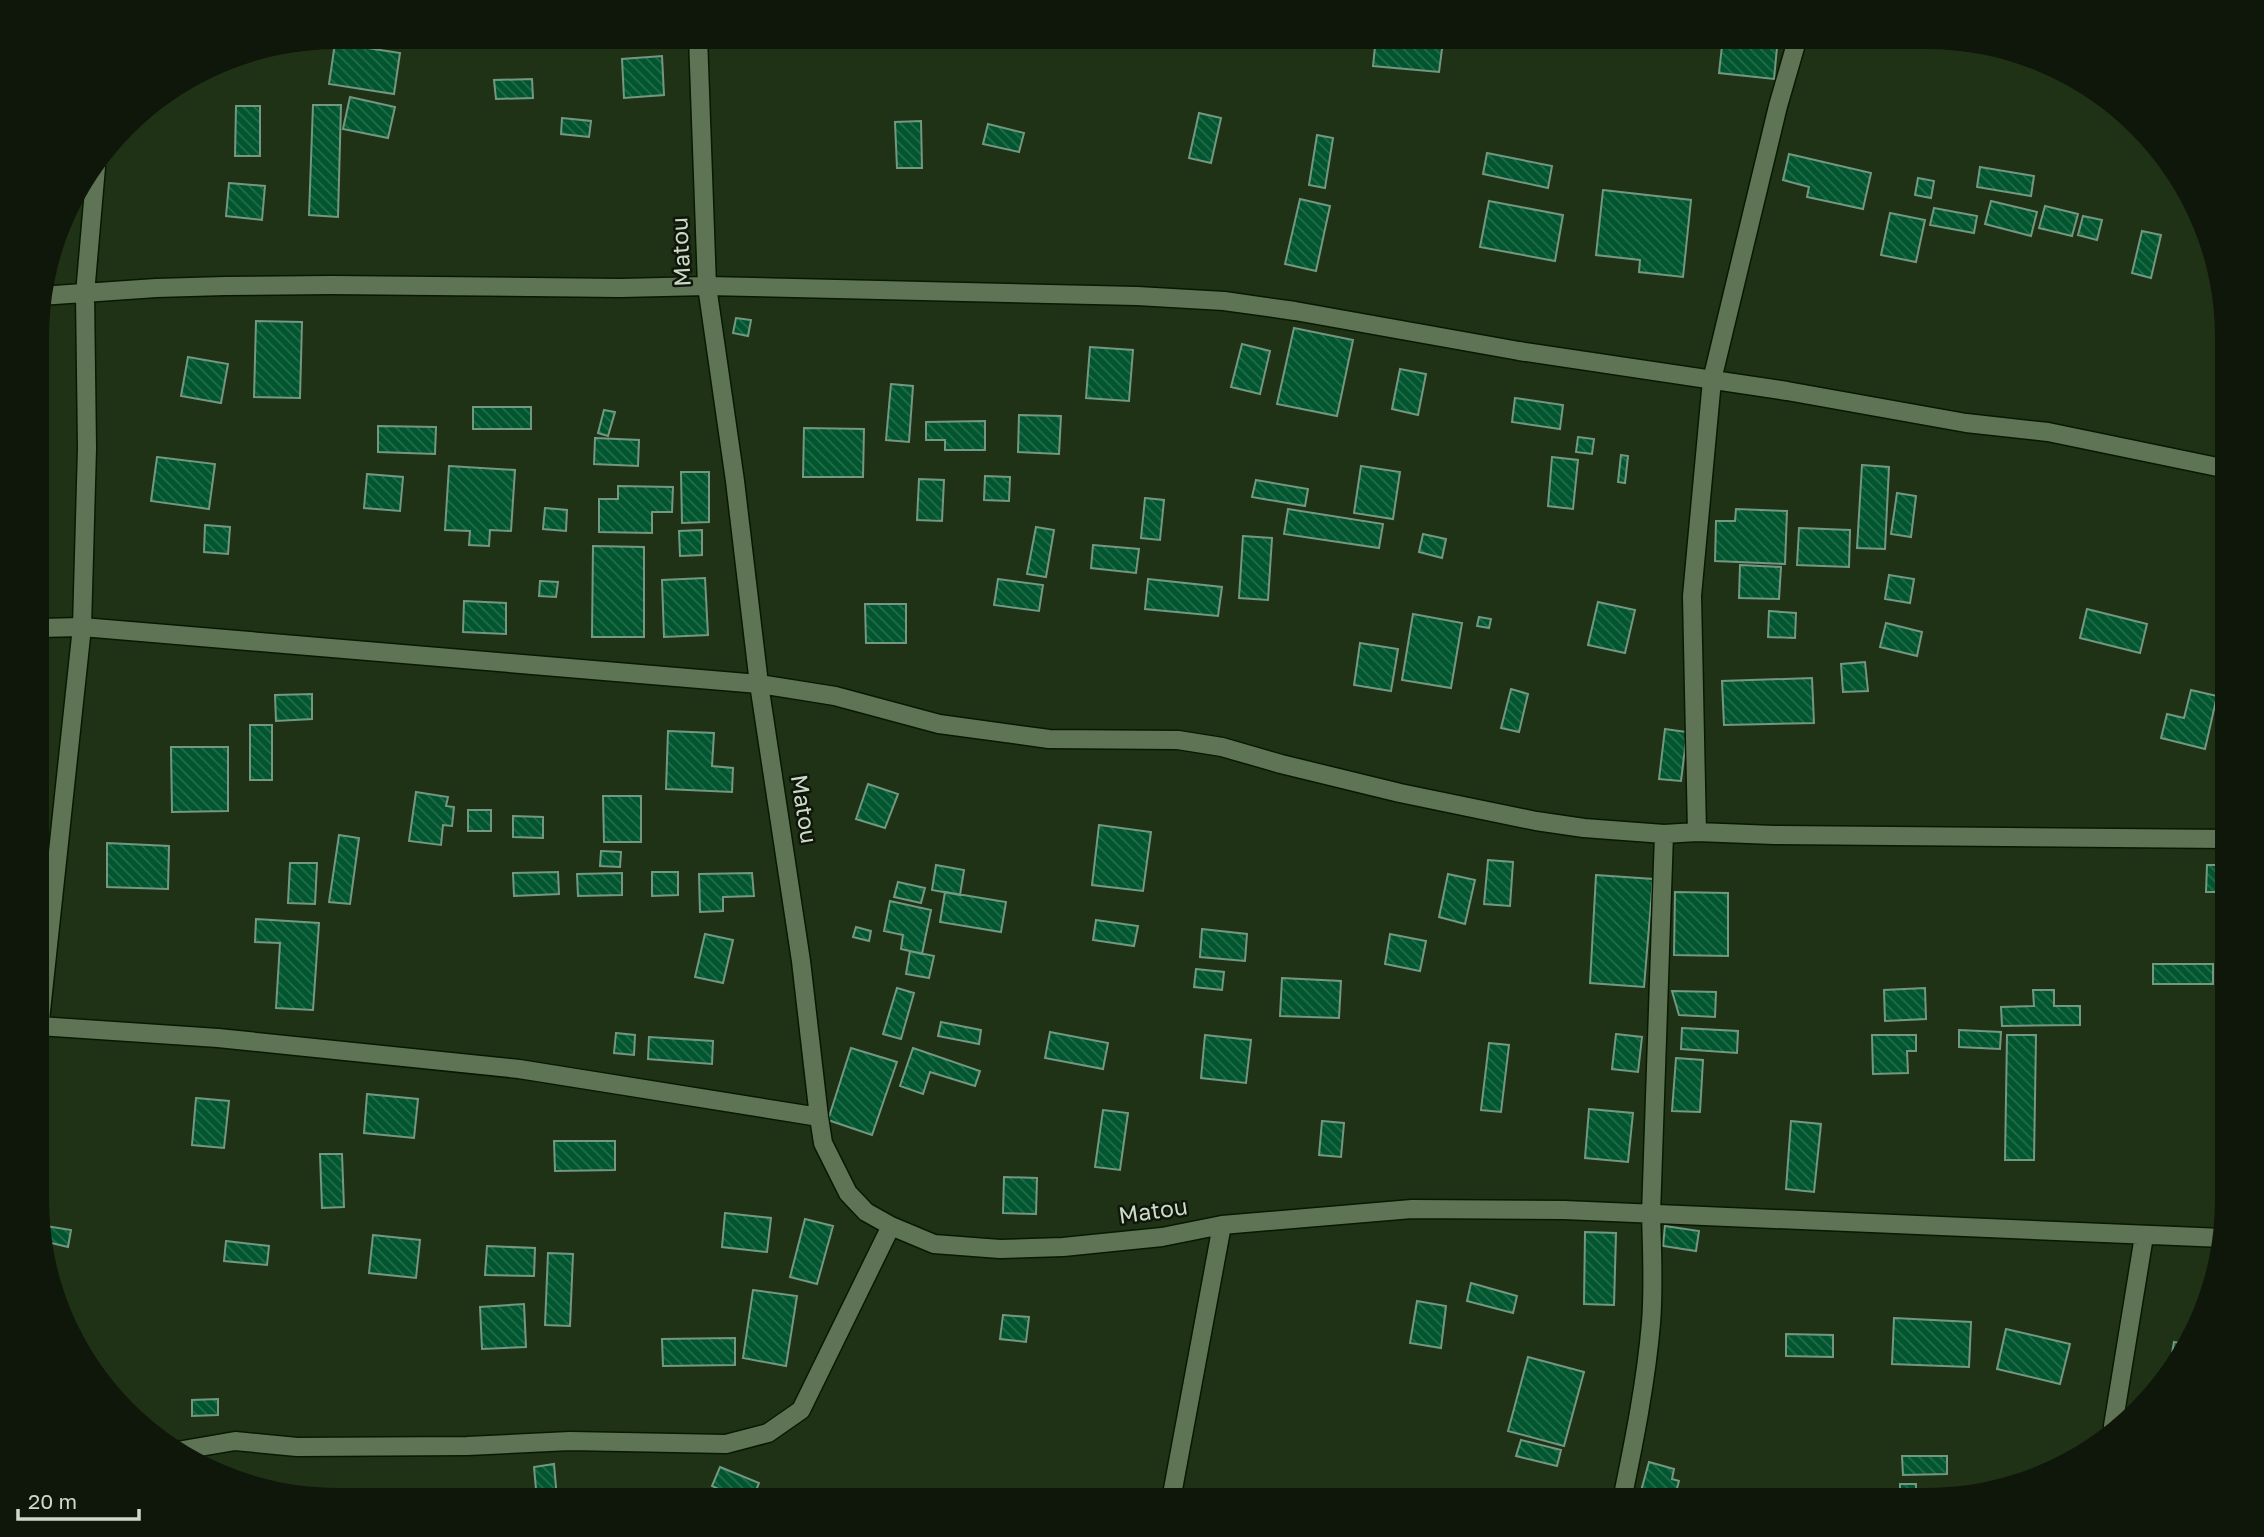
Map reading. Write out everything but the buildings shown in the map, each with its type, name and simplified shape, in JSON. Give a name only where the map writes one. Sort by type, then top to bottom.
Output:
[{"type":"street","name":"Matou","points":[[698,49],[707,286],[735,481],[759,684],[801,961],[819,1117],[824,1143],[848,1193],[866,1212],[934,1244],[1000,1249],[1063,1247],[1162,1237],[1222,1225],[1412,1209],[1552,1209],[2144,1237],[2213,1238]]},
{"type":"street","points":[[1697,832],[1692,596],[1712,380],[1794,49]]},
{"type":"street","points":[[49,935],[82,627],[87,448],[85,294],[95,182]]},
{"type":"street","points":[[52,295],[156,288],[331,285],[487,288],[707,286],[1137,296],[1224,302],[1295,311],[1519,351],[1966,423],[2048,432],[2215,467]]},
{"type":"street","points":[[49,628],[82,627],[759,684],[835,695],[939,724],[1049,739],[1178,740],[1222,747],[1334,777],[1536,821],[1584,828],[1664,834],[1697,832],[2215,839]]},
{"type":"street","points":[[1624,1488],[1644,1382],[1651,1322],[1651,1214],[1664,834]]},
{"type":"street","points":[[49,1029],[218,1038],[519,1069],[819,1117]]},
{"type":"street","points":[[1173,1488],[1222,1225]]},
{"type":"street","points":[[192,1448],[235,1441],[297,1447],[467,1446],[570,1441],[726,1444],[768,1433],[801,1410],[891,1226]]},
{"type":"street","points":[[2114,1419],[2144,1237]]}]
